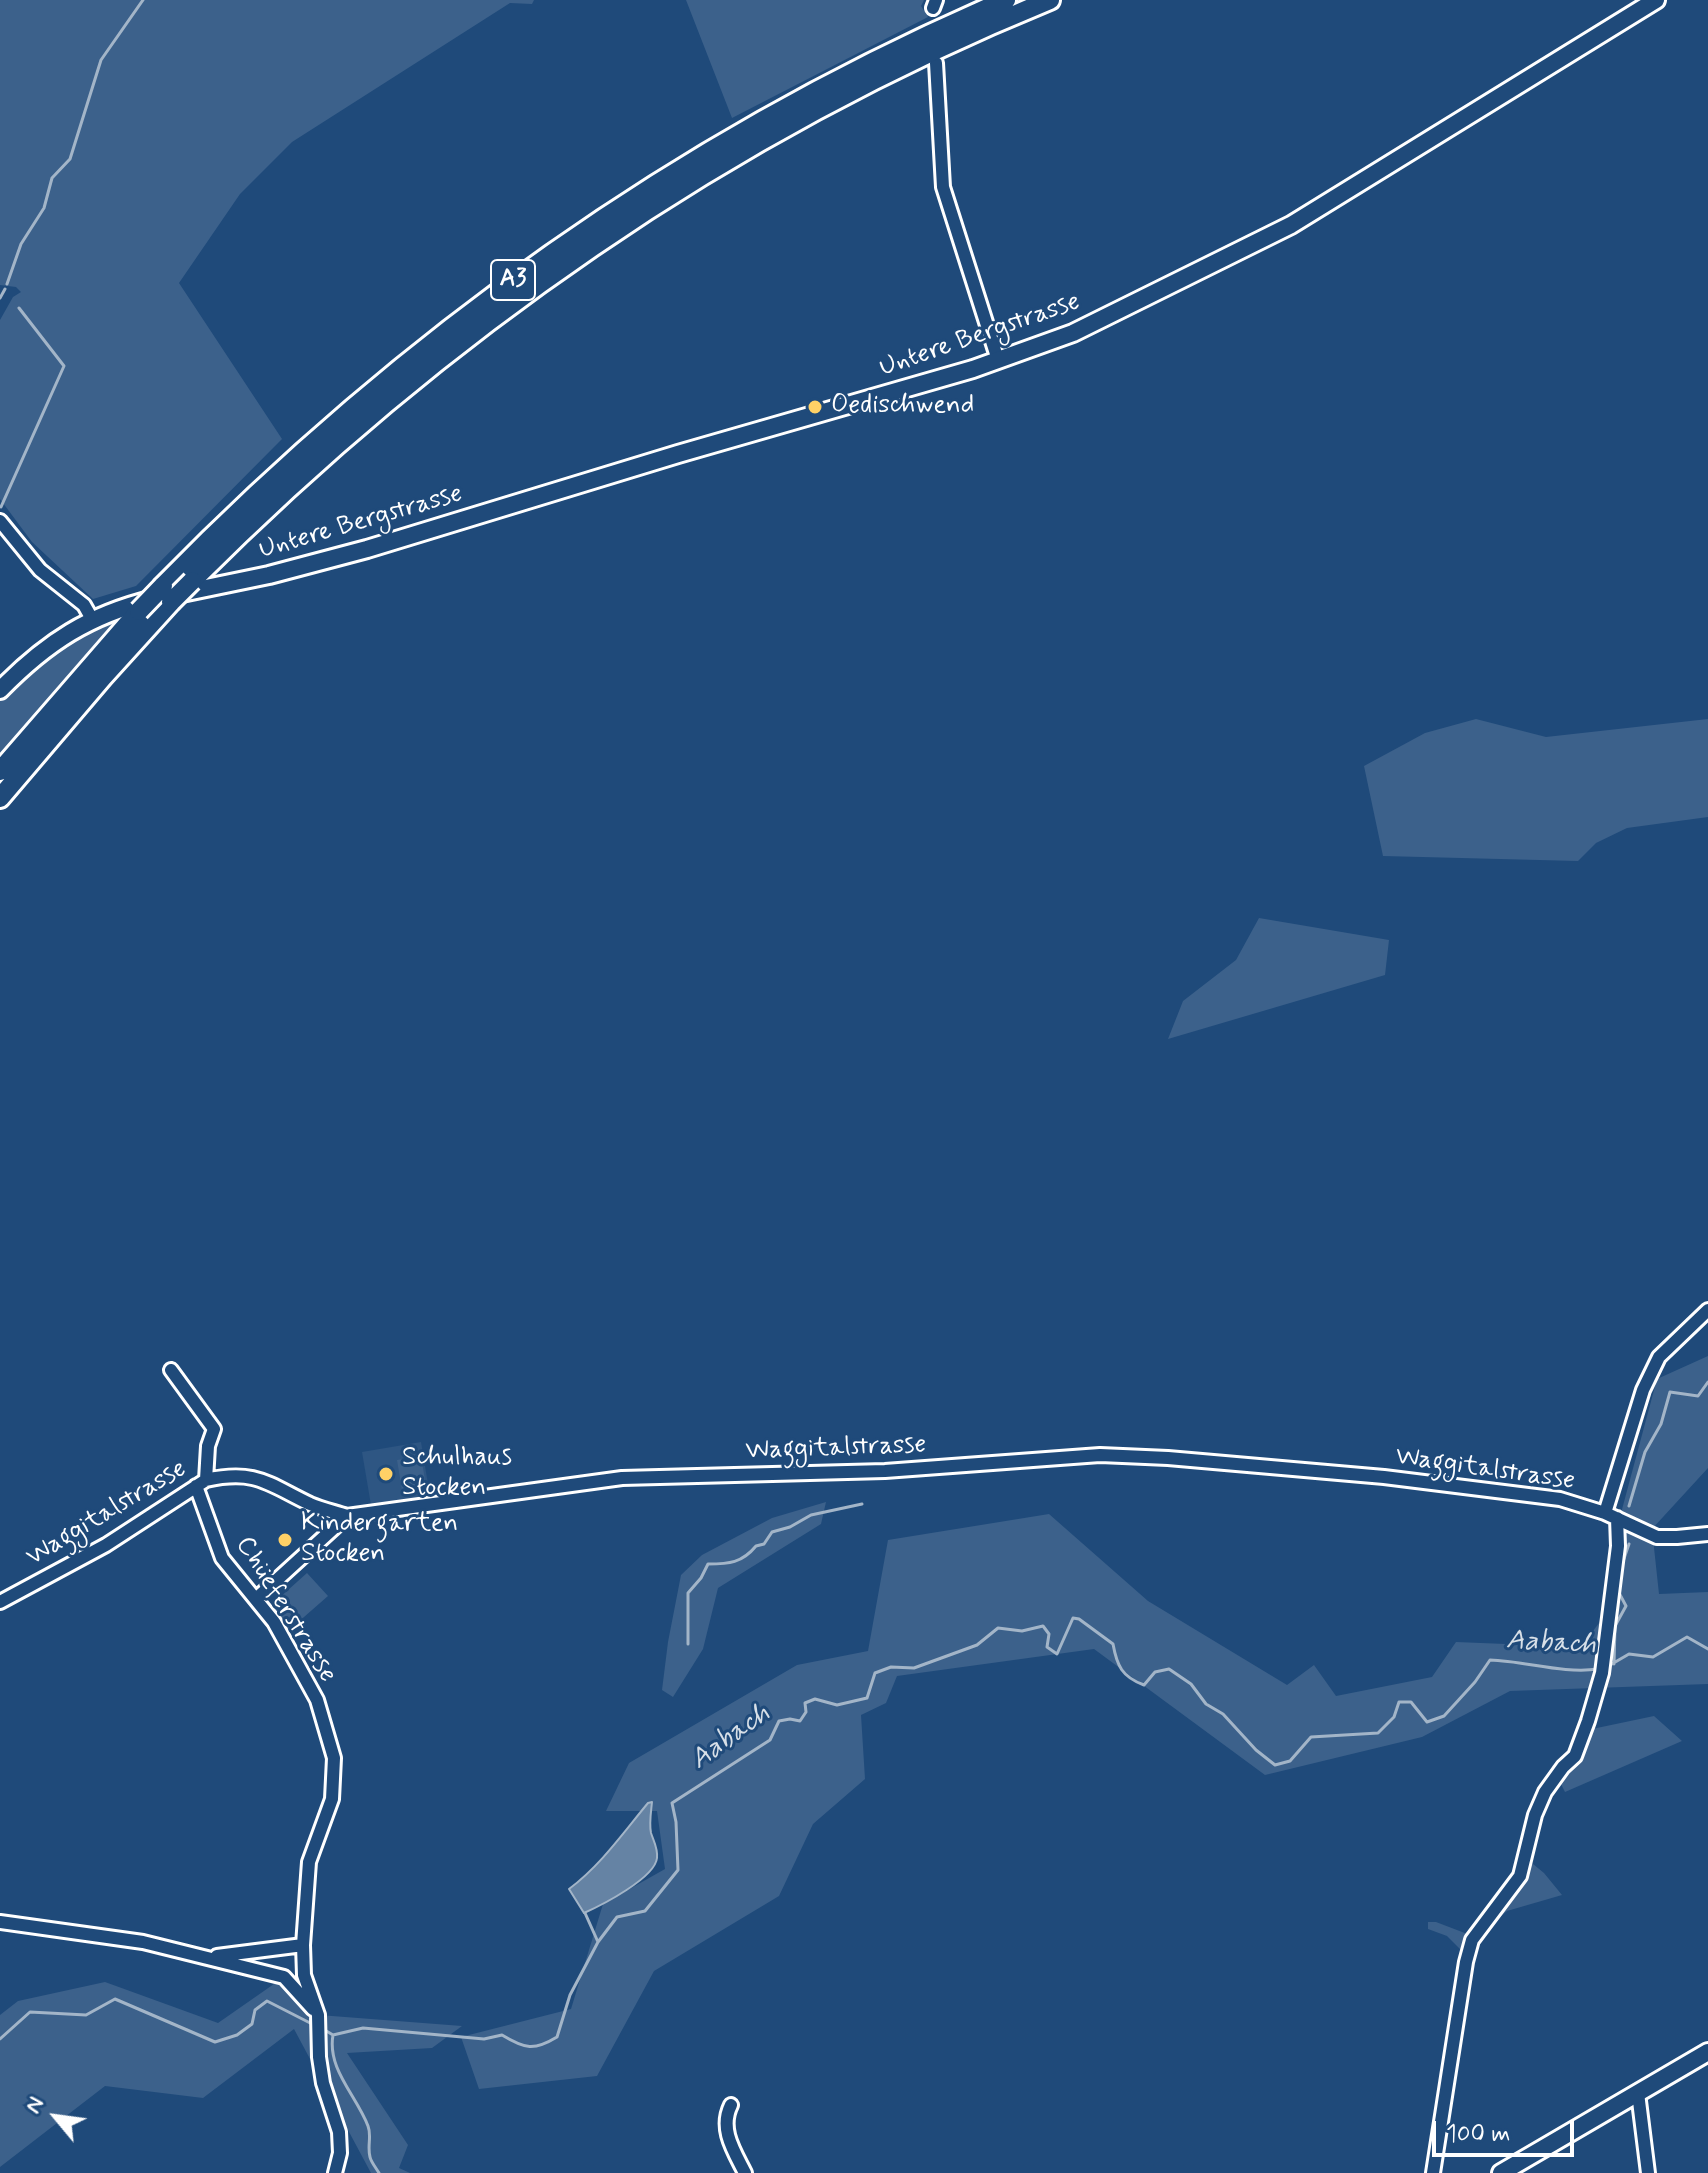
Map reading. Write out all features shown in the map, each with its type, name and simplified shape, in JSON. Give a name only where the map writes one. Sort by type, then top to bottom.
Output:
[{"type":"highway","name":"A3","points":[[0,798],[103,677],[167,594],[276,475],[457,322],[658,182],[778,112],[891,53],[1006,0]]},
{"type":"highway","name":"A3","points":[[0,771],[139,611],[192,581],[284,490],[371,413],[471,333],[585,250],[713,169],[822,107],[929,53],[1050,0]]},
{"type":"main road","name":"Untere Bergstrasse","points":[[0,690],[44,649],[92,619],[127,605],[269,575],[367,549],[998,360],[1108,317],[1291,225],[1656,0]]},
{"type":"main road","points":[[1501,2173],[1708,2052]]},
{"type":"street","points":[[936,63],[943,187],[998,360]]},
{"type":"street","points":[[0,521],[40,570],[84,605],[92,619]]},
{"type":"street","points":[[1433,2173],[1472,1940],[1520,1876],[1535,1815],[1545,1792],[1575,1756],[1602,1667],[1618,1546],[1611,1515],[1643,1390],[1659,1357],[1708,1310]]},
{"type":"street","points":[[171,1370],[214,1429],[201,1483]]},
{"type":"street","name":"Waggitalstrasse","points":[[0,1602],[106,1545],[201,1483],[224,1476],[258,1478],[274,1483],[310,1504],[347,1516],[622,1478],[885,1471],[1100,1455],[1173,1458],[1384,1477],[1560,1499],[1611,1515],[1657,1537],[1708,1534]]},
{"type":"street","name":"Chüeferstrasse","points":[[201,1483],[222,1558],[280,1632],[317,1700],[334,1758],[332,1799],[309,1862],[303,1945],[304,1975],[318,2023],[323,2083],[339,2132],[340,2153],[335,2173]]},
{"type":"street","points":[[256,1599],[347,1516]]},
{"type":"street","points":[[0,1922],[143,1942],[284,1977],[318,2023]]},
{"type":"street","points":[[210,1957],[303,1945]]},
{"type":"street","points":[[1638,2093],[1648,2173]]},
{"type":"street","points":[[731,2105],[725,2116],[728,2139],[745,2173]]},
{"type":"shaded area","points":[[0,0],[534,0],[532,4],[510,3],[292,142],[240,194],[179,283],[282,439],[136,586],[93,599],[32,542],[0,499],[0,320],[13,297],[21,292],[16,287],[0,285]]},
{"type":"shaded area","points":[[686,0],[924,0],[921,6],[928,17],[732,118]]},
{"type":"shaded area","points":[[107,622],[114,622],[0,755],[0,701],[50,657]]},
{"type":"shaded area","points":[[1476,719],[1546,737],[1708,719],[1708,817],[1627,828],[1596,843],[1578,861],[1383,856],[1364,766],[1425,733]]},
{"type":"shaded area","points":[[1259,918],[1389,940],[1385,975],[1168,1039],[1183,1001],[1236,960]]},
{"type":"shaded area","points":[[1708,1356],[1708,1468],[1652,1529],[1659,1594],[1708,1592],[1708,1684],[1510,1691],[1422,1737],[1265,1775],[1094,1649],[897,1676],[886,1703],[861,1715],[865,1779],[813,1824],[779,1896],[654,1971],[597,2076],[479,2089],[461,2037],[571,2009],[603,1904],[665,1869],[657,1811],[606,1811],[629,1763],[797,1665],[868,1651],[888,1540],[1049,1514],[1148,1601],[1287,1685],[1314,1665],[1336,1696],[1432,1677],[1456,1642],[1581,1647],[1611,1607],[1606,1569],[1657,1379]]},
{"type":"shaded area","points":[[421,1442],[431,1502],[372,1511],[362,1452]]},
{"type":"shaded area","points":[[421,1456],[426,1486],[402,1490],[397,1460]]},
{"type":"shaded area","points":[[826,1502],[821,1524],[718,1588],[703,1649],[673,1697],[662,1690],[681,1575],[702,1555],[772,1518]]},
{"type":"shaded area","points":[[307,1573],[328,1596],[288,1631],[269,1607]]},
{"type":"shaded area","points":[[1654,1716],[1682,1741],[1565,1792],[1552,1766],[1592,1729]]},
{"type":"shaded area","points":[[652,1802],[650,1829],[657,1854],[654,1866],[638,1882],[584,1913],[569,1889],[581,1880]]},
{"type":"shaded area","points":[[1522,1855],[1544,1873],[1562,1895],[1507,1911],[1476,1938],[1476,1950],[1464,1953],[1447,1936],[1428,1929],[1428,1922],[1436,1922],[1470,1935],[1512,1889]]},
{"type":"shaded area","points":[[284,1977],[319,2015],[462,2026],[432,2048],[347,2053],[408,2145],[399,2168],[410,2173],[371,2173],[294,2029],[203,2098],[105,2086],[0,2167],[0,2015],[18,2001],[105,1982],[218,2023]]},
{"type":"waterway","points":[[7,284],[21,244],[44,208],[52,178],[70,159],[101,60],[143,0]]},
{"type":"waterway","points":[[0,298],[5,289]]},
{"type":"waterway","points":[[1,507],[64,366],[19,308]]},
{"type":"waterway","points":[[1629,1506],[1645,1452],[1661,1424],[1670,1392],[1698,1396],[1708,1382]]},
{"type":"waterway","points":[[688,1644],[688,1593],[708,1564],[740,1559],[756,1546],[764,1544],[772,1532],[790,1527],[811,1515],[862,1504]]},
{"type":"waterway","points":[[1620,1570],[1629,1544]]},
{"type":"waterway","points":[[1614,1664],[1615,1626],[1626,1606],[1617,1589]]},
{"type":"waterway","name":"Aabach","points":[[323,2029],[333,2035],[363,2028],[484,2039],[502,2035],[530,2046],[542,2045],[557,2037],[570,1995],[598,1942],[617,1917],[645,1911],[678,1870],[672,1803],[770,1740],[779,1721],[800,1721],[806,1712],[805,1703],[815,1699],[837,1705],[867,1698],[875,1673],[891,1667],[914,1668],[977,1645],[998,1628],[1022,1631],[1043,1626],[1049,1634],[1047,1647],[1057,1654],[1073,1618],[1079,1619],[1113,1644],[1116,1659],[1130,1678],[1144,1685],[1155,1672],[1169,1669],[1191,1684],[1206,1704],[1223,1714],[1256,1750],[1275,1765],[1290,1761],[1311,1737],[1378,1733],[1394,1717],[1399,1702],[1411,1702],[1427,1722],[1444,1716],[1490,1660],[1571,1670],[1598,1669]]},
{"type":"waterway","name":"Aabach","points":[[1605,1668],[1629,1654],[1653,1657],[1687,1637],[1708,1649]]},
{"type":"waterway","points":[[585,1913],[598,1942]]},
{"type":"waterway","name":"Aabach","points":[[0,2039],[30,2012],[86,2015],[115,1999],[215,2042],[237,2035],[252,2024],[255,2010],[267,2001],[316,2026]]},
{"type":"waterway","points":[[333,2035],[334,2059],[368,2126],[370,2157],[379,2173]]},
{"type":"place","name":"Oedischwend","points":[[815,407]]},
{"type":"place","name":"Schulhaus Stocken","points":[[386,1474]]},
{"type":"place","name":"Kindergarten Stocken","points":[[285,1540]]}]
